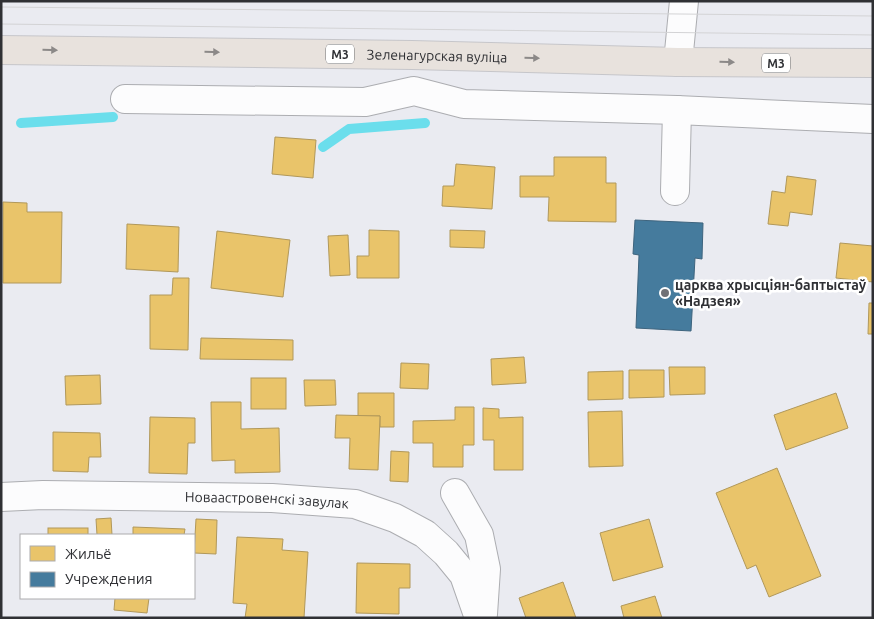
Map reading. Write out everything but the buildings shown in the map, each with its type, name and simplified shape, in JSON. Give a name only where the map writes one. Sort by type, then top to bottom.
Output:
[{"type":"main road","name":"Зеленагурская вуліца","points":[[1,50],[412,55],[678,62],[873,64]]},
{"type":"street","points":[[678,62],[684,1]]},
{"type":"street","points":[[412,55],[414,91]]},
{"type":"street","points":[[125,99],[365,102],[414,91],[464,104],[677,110],[873,119]]},
{"type":"street","points":[[675,191],[677,110]]},
{"type":"street","points":[[455,492],[479,535],[486,569],[481,618]]},
{"type":"street","name":"Новаастровенскі завулак","points":[[1,497],[43,495],[272,498],[355,504],[394,518],[425,534],[446,553],[464,575],[481,618]]},
{"type":"waterway","points":[[21,123],[113,117]]},
{"type":"waterway","points":[[323,147],[349,129],[425,123]]},
{"type":"tram line","points":[[1,7],[873,16]]},
{"type":"tram line","points":[[1,24],[873,35]]},
{"type":"place","name":"царква хрысціян-баптыстаў «Надзея»","points":[[665,293]]}]
